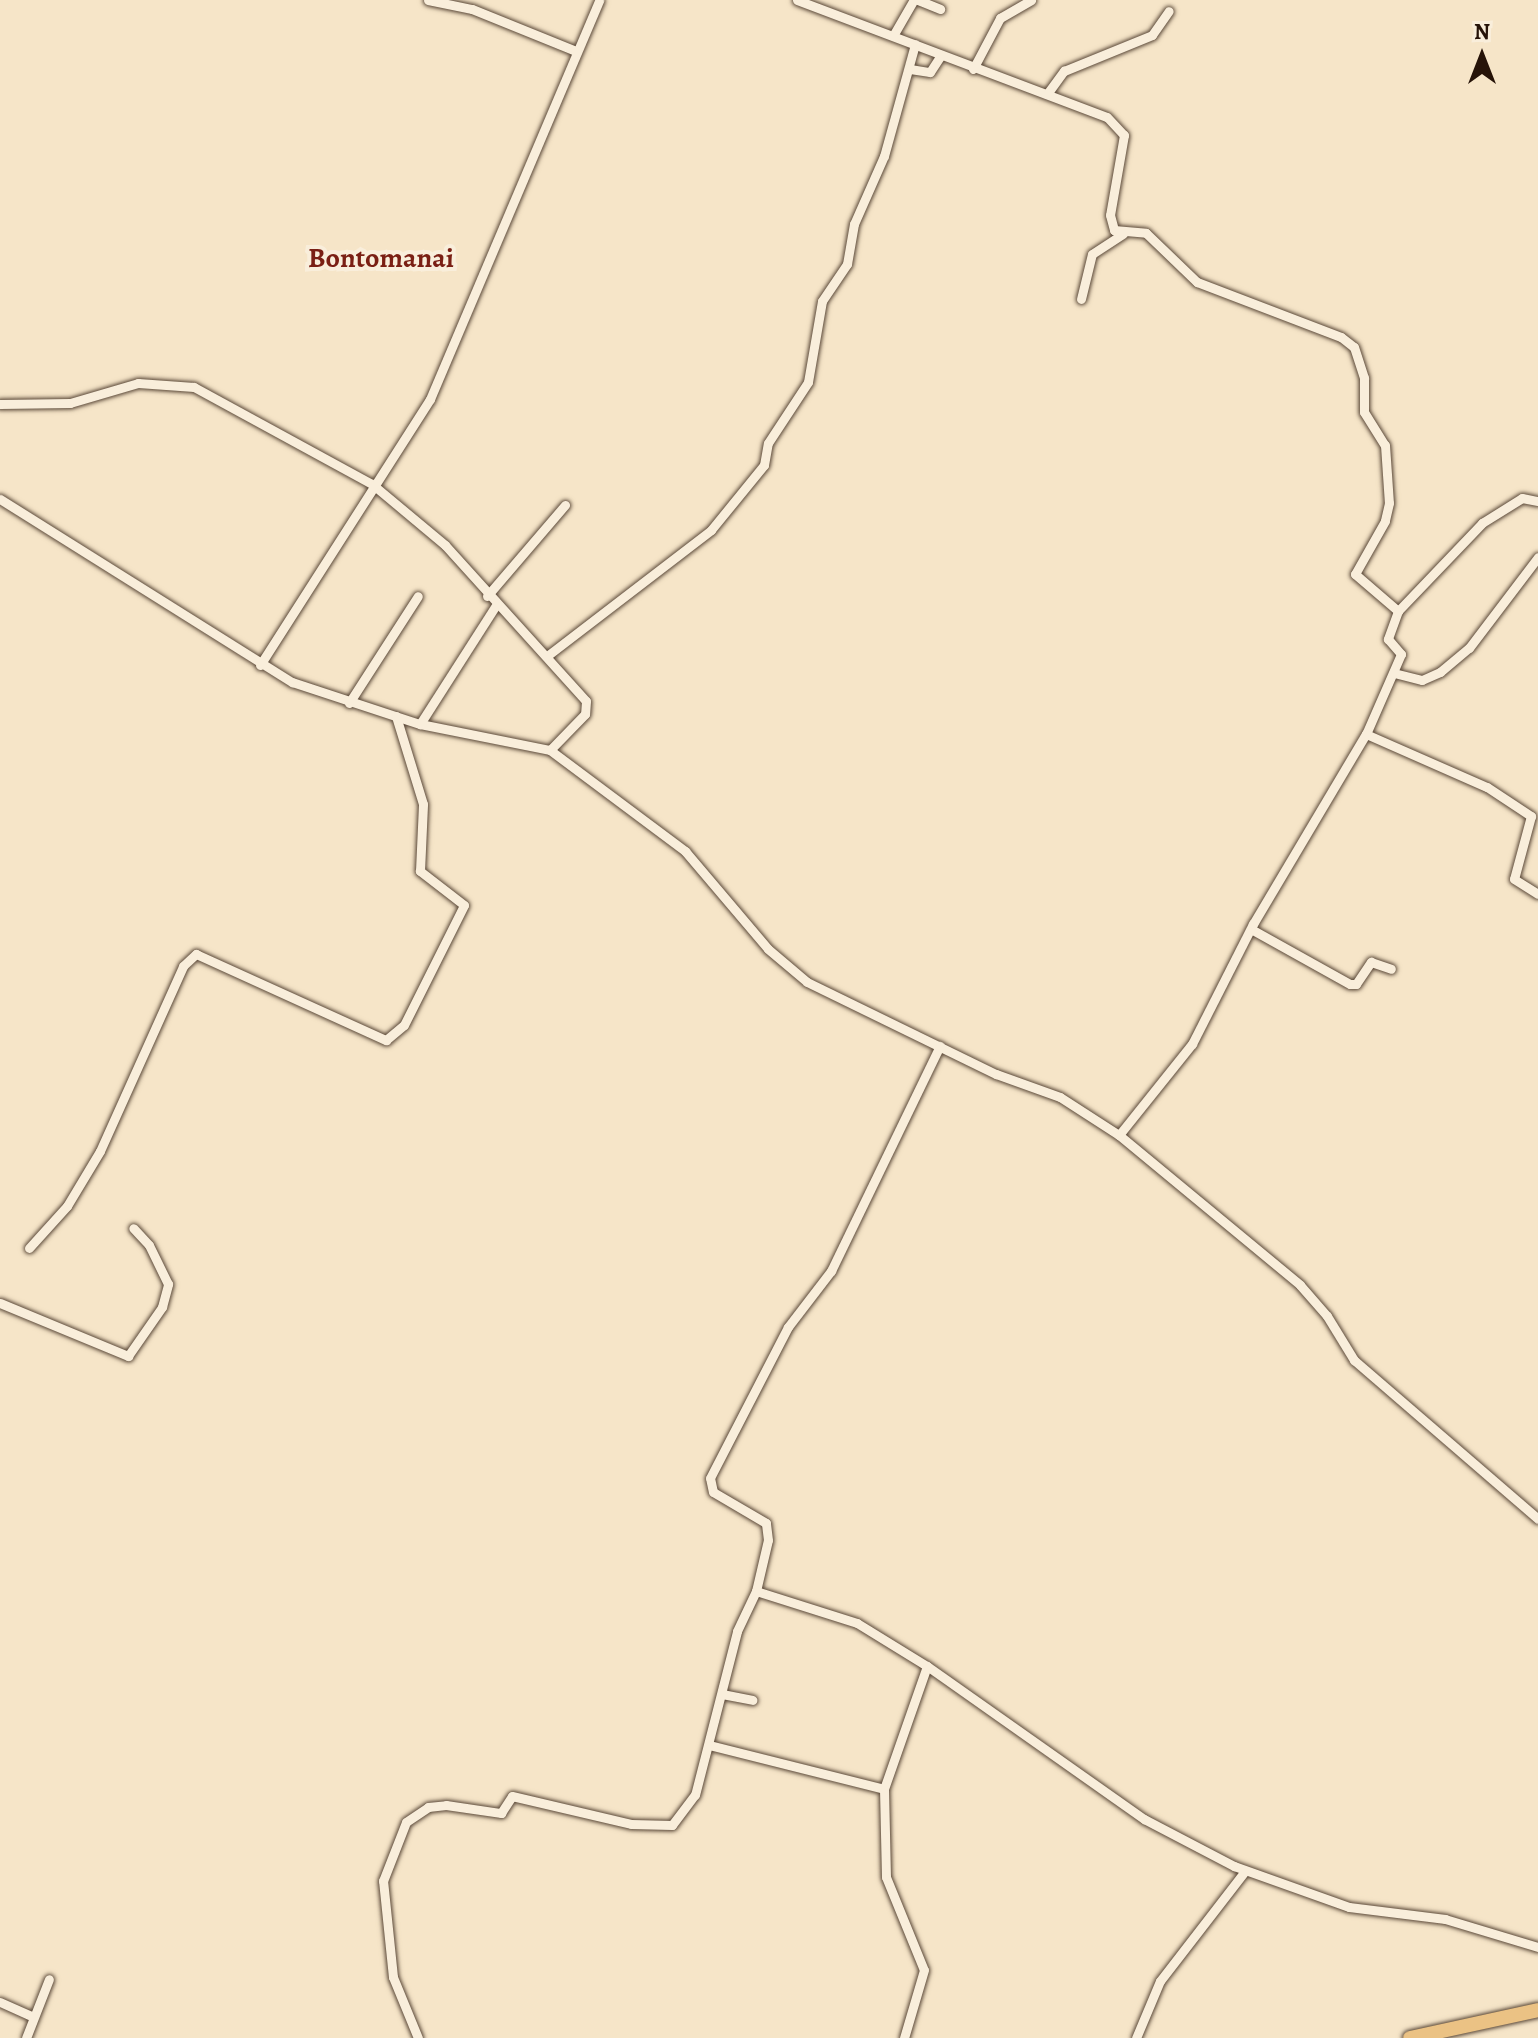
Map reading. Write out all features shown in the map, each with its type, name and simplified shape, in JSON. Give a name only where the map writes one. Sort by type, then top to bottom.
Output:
[{"type":"main road","points":[[1410,2038],[1460,2031],[1538,2010]]},
{"type":"street","points":[[428,0],[472,9],[576,51]]},
{"type":"street","points":[[260,665],[372,484],[430,399],[458,343],[599,0]]},
{"type":"street","points":[[797,0],[894,34],[973,69],[1107,117],[1123,131],[1121,178],[1110,219],[1123,234]]},
{"type":"street","points":[[894,34],[916,0],[940,9]]},
{"type":"street","points":[[973,69],[1000,18],[1031,0]]},
{"type":"street","points":[[1047,94],[1076,63],[1152,35],[1169,11]]},
{"type":"street","points":[[547,656],[705,534],[764,465],[768,443],[806,389],[822,301],[847,264],[854,224],[881,165],[915,44]]},
{"type":"street","points":[[910,69],[930,72],[941,55]]},
{"type":"street","points":[[1081,299],[1092,254],[1123,234],[1146,233],[1197,282],[1341,337],[1354,347],[1364,378],[1364,412],[1385,445],[1389,503],[1385,521],[1355,574],[1398,611]]},
{"type":"street","points":[[0,404],[70,403],[138,383],[194,387],[372,484],[445,545],[487,596],[547,656],[588,706],[550,750]]},
{"type":"street","points":[[1119,1135],[1192,1044],[1251,929],[1366,734],[1401,654],[1388,639],[1398,611],[1482,523],[1522,498],[1538,501]]},
{"type":"street","points":[[0,499],[260,665],[349,703],[420,724],[550,750],[685,851],[768,949],[796,974],[940,1046],[1060,1097],[1119,1135],[1300,1285],[1327,1316],[1354,1360],[1538,1519]]},
{"type":"street","points":[[487,596],[565,505]]},
{"type":"street","points":[[1394,673],[1422,680],[1440,672],[1469,648],[1538,557]]},
{"type":"street","points":[[349,703],[418,596]]},
{"type":"street","points":[[420,724],[496,605]]},
{"type":"street","points":[[29,1248],[67,1206],[100,1151],[183,966],[196,954],[386,1040],[404,1025],[464,905],[420,871],[423,804],[396,716]]},
{"type":"street","points":[[1366,734],[1487,787],[1531,816],[1514,879],[1538,894]]},
{"type":"street","points":[[1251,929],[1346,983],[1356,984],[1371,962],[1391,969]]},
{"type":"street","points":[[418,2038],[393,1977],[383,1881],[392,1848],[412,1816],[428,1807],[446,1805],[501,1813],[512,1796],[558,1809],[668,1827],[691,1805],[737,1631],[756,1591],[768,1540],[766,1523],[713,1492],[710,1478],[788,1327],[831,1271],[940,1046]]},
{"type":"street","points":[[0,1303],[128,1356],[162,1307],[168,1284],[149,1245],[133,1228]]},
{"type":"street","points":[[756,1591],[857,1623],[927,1666],[1144,1819],[1245,1871],[1349,1907],[1445,1919],[1538,1947]]},
{"type":"street","points":[[904,2038],[924,1970],[886,1877],[884,1789],[927,1666]]},
{"type":"street","points":[[722,1694],[752,1700]]},
{"type":"street","points":[[709,1745],[884,1789]]},
{"type":"street","points":[[1136,2038],[1160,1981],[1245,1871]]},
{"type":"street","points":[[26,2038],[31,2016],[49,1979]]},
{"type":"street","points":[[0,2002],[31,2016]]},
{"type":"district","name":"Bontomanai","points":[[381,258]]}]
